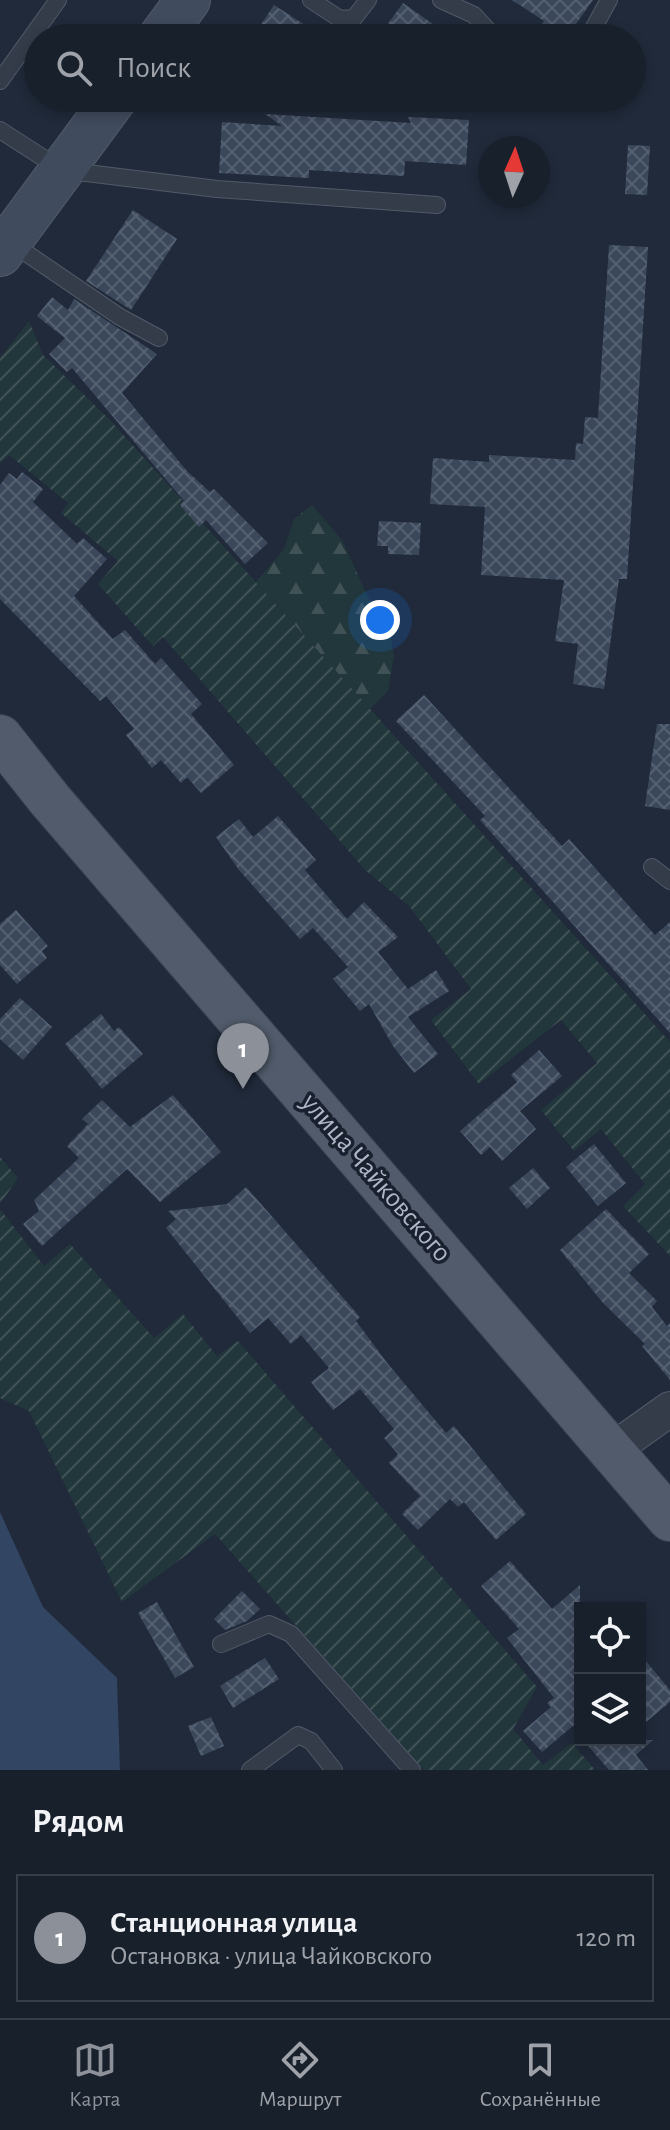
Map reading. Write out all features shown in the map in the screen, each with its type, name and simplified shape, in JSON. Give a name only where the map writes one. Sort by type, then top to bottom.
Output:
[{"type":"main road","points":[[170,24],[188,0]]},
{"type":"main road","points":[[5,248],[105,112]]},
{"type":"main road","name":"улица Чайковского","points":[[0,737],[50,800],[670,1519]]},
{"type":"main road","name":"улица Чайковского","points":[[0,764],[50,800]]},
{"type":"street","points":[[611,1451],[670,1409]]},
{"type":"lane","points":[[41,24],[58,0]]},
{"type":"lane","points":[[311,0],[343,24]]},
{"type":"lane","points":[[340,19],[354,18],[368,0]]},
{"type":"lane","points":[[441,0],[474,15],[482,24]]},
{"type":"lane","points":[[596,24],[609,0]]},
{"type":"lane","points":[[0,81],[24,47]]},
{"type":"lane","points":[[0,130],[62,170],[217,189],[437,205]]},
{"type":"lane","points":[[5,248],[159,338]]},
{"type":"lane","points":[[652,867],[670,881]]},
{"type":"lane","points":[[221,1644],[269,1624],[291,1634],[412,1770]]},
{"type":"lane","points":[[250,1770],[298,1735],[311,1741],[334,1770]]},
{"type":"green space","points":[[29,321],[43,355],[109,419],[670,1042],[670,1256],[623,1206],[645,1184],[601,1129],[574,1151],[541,1110],[597,1063],[561,1020],[479,1084],[431,1020],[471,989],[410,907],[365,870],[163,637],[153,646],[98,584],[118,561],[61,513],[68,503],[9,455],[0,463],[0,358]]},
{"type":"green space","points":[[312,505],[342,540],[369,599],[387,616],[394,657],[388,691],[370,709],[256,582],[284,549],[294,519]]},
{"type":"green space","points":[[0,1157],[18,1178],[0,1204]]},
{"type":"green space","points":[[0,1209],[44,1266],[70,1244],[154,1338],[183,1314],[217,1356],[238,1341],[537,1687],[513,1729],[543,1765],[572,1743],[595,1770],[424,1770],[215,1534],[122,1602],[29,1411],[0,1398]]},
{"type":"water","points":[[0,1512],[43,1607],[117,1678],[120,1770],[0,1770]]},
{"type":"building","points":[[512,0],[593,0],[576,24],[542,24],[544,21]]},
{"type":"building","points":[[403,3],[433,24],[388,24]]},
{"type":"building","points":[[274,5],[303,24],[261,24]]},
{"type":"building","points":[[265,114],[411,123],[408,117],[469,120],[466,165],[405,161],[404,176],[309,170],[309,178],[219,173],[222,122],[282,126]]},
{"type":"building","points":[[628,145],[650,146],[647,195],[625,194]]},
{"type":"building","points":[[133,210],[177,239],[131,310],[86,281]]},
{"type":"building","points":[[609,245],[648,247],[627,579],[619,579],[604,689],[573,684],[578,644],[555,641],[564,580],[481,575],[485,507],[430,504],[433,458],[489,462],[489,455],[575,460],[576,443],[583,444],[585,417],[598,418]]},
{"type":"building","points":[[52,297],[68,310],[74,299],[157,354],[122,393],[187,471],[210,492],[214,489],[268,543],[245,564],[206,520],[199,527],[180,505],[184,501],[72,368],[67,372],[49,354],[65,338],[37,316]]},
{"type":"building","points":[[22,472],[43,489],[33,502],[77,544],[83,538],[107,559],[74,596],[113,639],[125,630],[155,664],[161,658],[202,704],[191,714],[234,765],[201,793],[187,777],[181,783],[161,760],[152,768],[126,735],[134,729],[106,696],[100,701],[0,599],[0,485],[9,473],[17,479]]},
{"type":"building","points":[[379,521],[421,523],[419,555],[388,554],[388,546],[377,546]]},
{"type":"building","points":[[424,695],[562,846],[569,839],[655,935],[670,922],[670,1033],[480,820],[485,816],[396,721]]},
{"type":"building","points":[[657,724],[670,724],[670,810],[645,806]]},
{"type":"building","points":[[278,816],[316,860],[305,870],[347,919],[364,902],[398,937],[378,952],[408,989],[436,970],[449,991],[408,1017],[438,1054],[414,1073],[393,1046],[369,1004],[360,1011],[333,979],[348,967],[313,928],[300,939],[239,870],[216,837],[239,819],[253,837]]},
{"type":"building","points":[[16,910],[48,946],[42,951],[47,958],[17,984],[0,965],[0,924]]},
{"type":"building","points":[[20,998],[52,1027],[23,1060],[0,1039],[0,1019]]},
{"type":"building","points":[[101,1014],[114,1031],[119,1027],[143,1054],[102,1089],[65,1044]]},
{"type":"building","points":[[539,1050],[562,1076],[520,1111],[536,1129],[502,1161],[490,1147],[481,1155],[460,1131],[517,1082],[511,1075]]},
{"type":"building","points":[[173,1095],[221,1152],[160,1202],[127,1169],[42,1246],[23,1224],[39,1211],[34,1200],[79,1158],[67,1146],[88,1124],[82,1119],[102,1100],[130,1127]]},
{"type":"building","points":[[594,1144],[626,1183],[598,1206],[566,1167]]},
{"type":"building","points":[[533,1168],[550,1188],[527,1209],[509,1188]]},
{"type":"building","points":[[246,1187],[360,1317],[356,1321],[446,1433],[454,1426],[526,1514],[496,1540],[464,1502],[458,1507],[450,1499],[418,1530],[402,1514],[420,1496],[389,1463],[398,1454],[384,1438],[394,1429],[360,1389],[333,1410],[311,1382],[329,1368],[301,1335],[291,1344],[268,1318],[250,1333],[166,1228],[176,1219],[168,1211],[227,1204]]},
{"type":"building","points":[[606,1209],[649,1254],[629,1273],[657,1301],[652,1307],[667,1326],[670,1323],[670,1380],[642,1346],[645,1344],[603,1303],[560,1250]]},
{"type":"building","points":[[510,1561],[552,1609],[580,1585],[580,1602],[574,1602],[574,1725],[542,1752],[523,1731],[551,1707],[547,1703],[554,1698],[507,1638],[519,1629],[481,1586]]},
{"type":"building","points":[[242,1591],[260,1609],[247,1621],[225,1630],[214,1619]]},
{"type":"building","points":[[157,1602],[194,1667],[175,1678],[138,1613]]},
{"type":"building","points":[[265,1658],[279,1679],[233,1708],[220,1686]]},
{"type":"building","points":[[646,1661],[670,1690],[670,1702],[646,1722]]},
{"type":"building","points":[[211,1717],[224,1746],[201,1756],[188,1726]]},
{"type":"building","points":[[646,1740],[653,1740],[636,1755],[648,1770],[609,1770],[588,1746],[646,1746]]},
{"type":"place","name":"Станционная улица","points":[[243,1089]]}]
